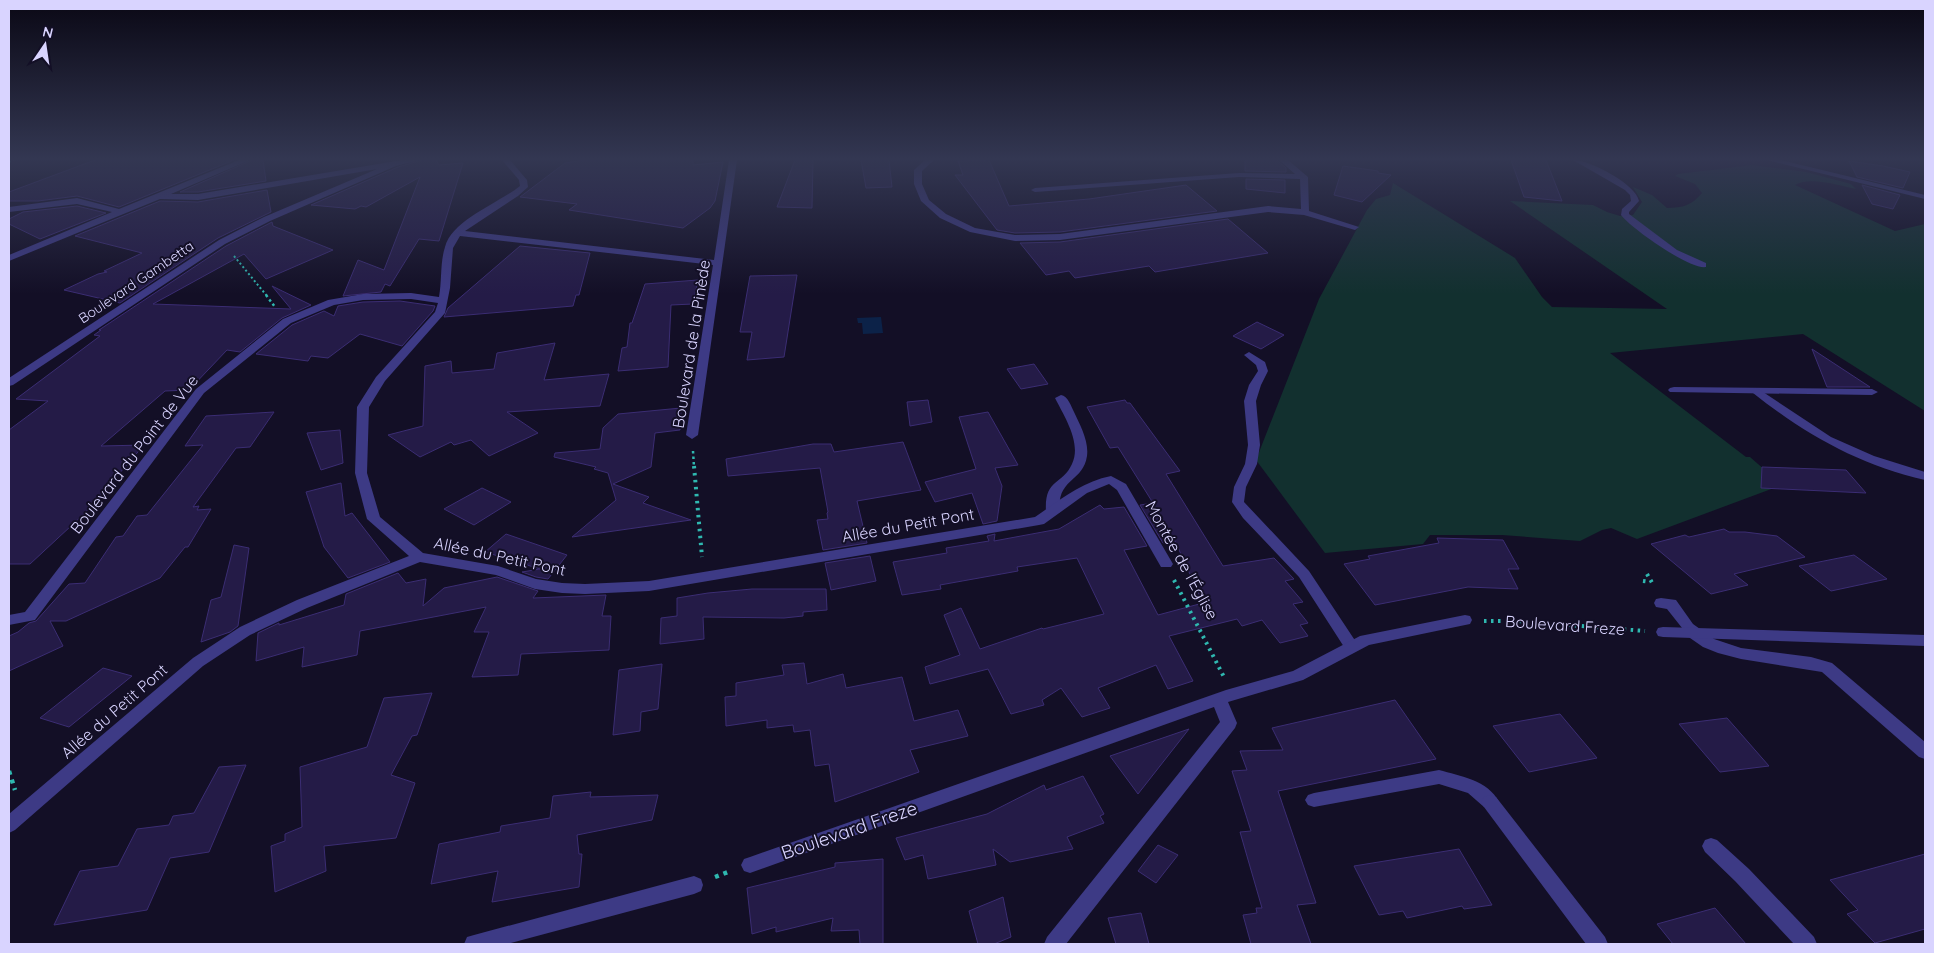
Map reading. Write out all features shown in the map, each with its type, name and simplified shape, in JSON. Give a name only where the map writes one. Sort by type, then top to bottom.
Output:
[{"type":"street","points":[[9,209],[43,204]]},
{"type":"street","points":[[93,204],[120,212]]},
{"type":"street","points":[[9,258],[138,204]]},
{"type":"street","name":"Boulevard Gambetta","points":[[9,383],[222,242],[300,204]]},
{"type":"street","points":[[419,557],[374,519],[361,473],[362,407],[380,379],[440,313],[444,302],[450,244],[458,233],[477,218],[500,204]]},
{"type":"street","name":"Boulevard de la Pinède","points":[[692,434],[727,204]]},
{"type":"street","points":[[928,204],[943,216],[973,230],[1015,238],[1060,238],[1268,209],[1305,212],[1355,228]]},
{"type":"street","points":[[1305,212],[1306,204]]},
{"type":"street","points":[[1631,204],[1625,211],[1625,215],[1630,220],[1666,248],[1702,265]]},
{"type":"street","points":[[458,233],[719,263]]},
{"type":"street","name":"Boulevard du Point de Vue","points":[[9,620],[30,616],[200,391],[287,321],[332,302],[363,297],[411,296],[444,302]]},
{"type":"street","points":[[1249,355],[1261,364],[1263,372],[1255,385],[1250,401],[1254,445],[1251,464],[1240,487],[1238,502],[1304,574],[1351,646]]},
{"type":"street","points":[[1674,390],[1872,392]]},
{"type":"street","points":[[1757,391],[1812,431],[1837,445],[1872,460],[1925,476]]},
{"type":"street","points":[[1053,512],[1051,502],[1055,489],[1078,464],[1081,450],[1075,426],[1061,398]]},
{"type":"street","name":"Allée du Petit Pont","points":[[9,825],[198,662],[245,631],[302,604],[419,557],[498,571],[535,584],[562,588],[585,589],[649,586],[1039,522],[1088,488],[1100,481],[1111,480]]},
{"type":"street","name":"Montée de l'Église","points":[[1111,480],[1122,487],[1166,564]]},
{"type":"street","points":[[1661,603],[1670,604],[1694,633],[1726,649],[1827,667],[1925,752]]},
{"type":"street","name":"Boulevard Freze","points":[[750,864],[1219,699],[1298,676],[1365,640],[1414,628],[1465,620]]},
{"type":"street","points":[[1663,632],[1925,641]]},
{"type":"street","points":[[1054,944],[1229,723],[1219,699]]},
{"type":"street","points":[[1314,800],[1438,777],[1474,788],[1490,802],[1598,944]]},
{"type":"street","points":[[1711,846],[1742,875],[1807,944]]},
{"type":"street","points":[[474,944],[694,885]]},
{"type":"path","points":[[222,242],[287,321]]},
{"type":"path","name":"Boulevard de la Pinède","points":[[692,434],[703,565],[719,563],[719,575]]},
{"type":"path","name":"Montée de l'Église","points":[[1166,564],[1217,661]]},
{"type":"path","points":[[1643,580],[1650,582]]},
{"type":"path","name":"Boulevard Freze","points":[[1465,620],[1518,621],[1663,632]]},
{"type":"path","points":[[694,885],[750,864]]},
{"type":"green space","points":[[1372,204],[1428,204],[1515,258],[1542,297],[1552,307],[1667,309],[1515,204],[1593,205],[1620,216],[1633,215],[1640,204],[1663,204],[1667,208],[1687,205],[1837,204],[1895,231],[1925,224],[1925,411],[1803,334],[1610,353],[1746,457],[1750,457],[1782,485],[1637,539],[1611,528],[1602,530],[1580,541],[1502,535],[1430,535],[1423,544],[1325,553],[1256,460],[1319,299]]},
{"type":"water","points":[[881,317],[883,333],[863,334],[862,323],[858,323],[857,318]]},
{"type":"building","points":[[109,204],[125,204],[119,207]]},
{"type":"building","points":[[152,204],[270,204],[271,212],[218,238],[120,303],[64,290],[98,274],[107,272],[104,271],[142,253],[75,236]]},
{"type":"building","points":[[312,204],[371,204],[355,209]]},
{"type":"building","points":[[409,204],[450,204],[439,241],[419,239],[390,286],[385,284],[381,292],[343,296],[358,260],[384,270]]},
{"type":"building","points":[[576,204],[713,204],[683,228],[569,210]]},
{"type":"building","points":[[778,204],[812,204],[812,208],[777,207]]},
{"type":"building","points":[[978,204],[1009,206],[1209,204],[1217,211],[1060,232],[1015,233],[997,230]]},
{"type":"building","points":[[1874,204],[1895,204],[1893,209]]},
{"type":"building","points":[[77,206],[106,213],[40,239],[9,224],[9,219],[23,212]]},
{"type":"building","points":[[1228,219],[1268,253],[1155,272],[1149,266],[1075,278],[1069,271],[1046,275],[1020,243],[1060,242]]},
{"type":"building","points":[[272,222],[273,226],[333,250],[266,279],[244,254],[153,304],[291,309],[272,286],[311,305],[282,318],[240,352],[227,350],[189,390],[165,391],[101,446],[144,445],[85,513],[30,564],[9,564],[9,430],[48,401],[16,399],[100,336],[94,335],[101,330],[99,330],[226,246]]},
{"type":"building","points":[[520,246],[590,253],[579,295],[576,295],[573,306],[444,317],[448,308]]},
{"type":"building","points":[[797,275],[784,357],[747,360],[752,332],[740,332],[750,276]]},
{"type":"building","points":[[698,280],[693,304],[671,305],[668,367],[618,371],[622,348],[627,347],[630,323],[632,323],[645,284]]},
{"type":"building","points":[[400,301],[435,306],[433,311],[402,346],[360,334],[328,358],[311,356],[308,361],[256,354],[292,325],[324,311],[334,316],[338,306],[363,302]]},
{"type":"building","points":[[1257,322],[1284,335],[1261,349],[1233,336]]},
{"type":"building","points":[[555,343],[544,380],[609,374],[600,406],[507,412],[538,433],[489,456],[471,440],[454,445],[451,442],[420,457],[388,435],[423,426],[425,366],[451,361],[452,373],[494,369],[497,353]]},
{"type":"building","points":[[1812,349],[1870,387],[1827,387]]},
{"type":"building","points":[[1034,364],[1048,384],[1021,389],[1007,369]]},
{"type":"building","points":[[928,400],[932,422],[910,426],[907,402]]},
{"type":"building","points":[[1125,400],[1127,403],[1130,403],[1180,471],[1166,474],[1223,566],[1274,558],[1294,579],[1285,581],[1303,602],[1293,604],[1308,623],[1300,625],[1308,636],[1280,643],[1262,620],[1242,626],[1237,619],[1169,636],[1193,681],[1168,689],[1156,665],[1098,688],[1110,708],[1082,717],[1061,688],[1042,700],[1044,705],[1011,714],[988,669],[930,684],[925,667],[960,655],[944,615],[961,608],[980,649],[1042,628],[1104,614],[1077,558],[1017,567],[1018,571],[940,585],[941,589],[902,595],[893,562],[947,553],[946,548],[989,541],[987,536],[995,534],[994,541],[1059,529],[1100,505],[1104,509],[1124,507],[1147,546],[1124,550],[1158,615],[1203,603],[1175,541],[1163,543],[1140,505],[1153,503],[1118,447],[1110,448],[1087,407]]},
{"type":"building","points":[[681,408],[680,430],[655,433],[651,467],[613,484],[649,497],[643,503],[691,520],[572,537],[616,500],[608,473],[594,469],[596,467],[554,457],[555,453],[600,449],[603,428],[618,414]]},
{"type":"building","points":[[274,412],[250,447],[236,448],[193,507],[199,506],[197,510],[211,509],[188,547],[185,547],[160,578],[66,621],[50,621],[63,646],[9,671],[9,636],[18,632],[29,623],[36,621],[69,584],[85,583],[116,537],[123,536],[137,516],[147,515],[203,445],[185,446],[206,416]]},
{"type":"building","points":[[988,412],[1018,465],[995,468],[1002,486],[997,521],[983,524],[972,493],[935,502],[925,482],[976,469],[959,417]]},
{"type":"building","points":[[340,430],[343,463],[321,470],[307,433]]},
{"type":"building","points":[[903,442],[921,490],[857,501],[867,543],[823,550],[817,520],[828,519],[828,512],[820,468],[728,476],[726,459],[813,444],[831,444],[834,452]]},
{"type":"building","points":[[1762,467],[1846,470],[1866,493],[1761,488]]},
{"type":"building","points":[[341,483],[345,516],[352,513],[390,562],[348,578],[324,547],[306,492]]},
{"type":"building","points":[[482,488],[511,502],[474,525],[444,509]]},
{"type":"building","points":[[1724,529],[1729,532],[1777,536],[1805,557],[1734,574],[1748,585],[1711,594],[1651,544],[1685,535],[1689,537]]},
{"type":"building","points":[[506,534],[567,555],[548,579],[536,577],[522,572],[540,569],[485,552]]},
{"type":"building","points":[[1437,538],[1503,540],[1519,569],[1508,569],[1518,589],[1468,587],[1375,605],[1344,564],[1370,559],[1368,556],[1439,543]]},
{"type":"building","points":[[234,545],[249,548],[238,626],[230,632],[201,642],[211,600],[221,597]]},
{"type":"building","points":[[1854,555],[1887,579],[1831,591],[1799,566]]},
{"type":"building","points":[[870,556],[876,581],[831,590],[825,563]]},
{"type":"building","points":[[398,573],[406,583],[426,579],[423,606],[444,588],[497,577],[538,591],[533,598],[606,595],[602,616],[611,616],[609,650],[521,654],[518,675],[472,677],[489,632],[474,632],[486,607],[360,631],[357,655],[302,667],[304,647],[256,661],[258,633],[279,623],[279,625],[344,605],[346,594]]},
{"type":"building","points":[[752,589],[826,589],[827,610],[803,612],[803,616],[784,618],[703,617],[704,639],[660,644],[661,618],[677,616],[677,598]]},
{"type":"building","points":[[804,663],[807,684],[843,674],[846,688],[902,677],[914,721],[958,710],[968,736],[910,750],[919,772],[835,802],[829,764],[815,766],[810,730],[794,732],[793,725],[767,728],[767,720],[726,726],[725,697],[736,696],[736,683],[784,675],[782,665]]},
{"type":"building","points":[[662,664],[658,709],[641,712],[640,731],[613,735],[619,670]]},
{"type":"building","points":[[103,668],[132,676],[69,727],[40,718]]},
{"type":"building","points":[[432,693],[417,735],[412,736],[391,775],[415,783],[396,838],[324,846],[326,871],[275,892],[271,846],[285,841],[285,834],[302,827],[300,767],[367,747],[384,698]]},
{"type":"building","points":[[1395,700],[1436,759],[1278,791],[1316,903],[1297,905],[1311,944],[1251,944],[1243,915],[1257,913],[1256,908],[1262,908],[1240,832],[1251,831],[1232,771],[1247,770],[1240,751],[1283,750],[1272,728]]},
{"type":"building","points":[[1560,714],[1597,758],[1529,772],[1493,726]]},
{"type":"building","points":[[1727,718],[1769,766],[1720,772],[1679,724]]},
{"type":"building","points":[[1189,729],[1138,794],[1110,756]]},
{"type":"building","points":[[246,765],[209,852],[170,858],[147,910],[54,925],[80,871],[118,866],[137,829],[169,825],[173,816],[194,813],[219,767]]},
{"type":"building","points":[[1083,776],[1104,814],[1100,816],[1104,823],[1067,837],[1073,849],[1010,862],[993,849],[996,865],[928,879],[923,855],[905,860],[896,838],[987,814],[1044,785],[1046,790]]},
{"type":"building","points":[[591,792],[590,797],[658,795],[652,820],[577,835],[579,854],[582,854],[579,887],[492,902],[498,871],[431,884],[439,844],[500,832],[501,826],[550,818],[553,796]]},
{"type":"building","points":[[1158,845],[1178,855],[1156,883],[1138,871]]},
{"type":"building","points":[[1459,849],[1492,905],[1464,909],[1462,906],[1407,918],[1403,911],[1379,915],[1354,866]]},
{"type":"building","points":[[1925,854],[1925,929],[1875,943],[1847,914],[1858,910],[1830,880]]},
{"type":"building","points":[[883,859],[883,944],[860,944],[859,930],[831,931],[833,918],[776,932],[776,927],[752,934],[747,888],[835,867],[835,863]]},
{"type":"building","points":[[1003,897],[1011,937],[994,944],[978,944],[969,911]]},
{"type":"building","points":[[1715,908],[1746,944],[1673,944],[1657,924]]},
{"type":"building","points":[[1141,913],[1149,944],[1116,944],[1108,918]]}]
